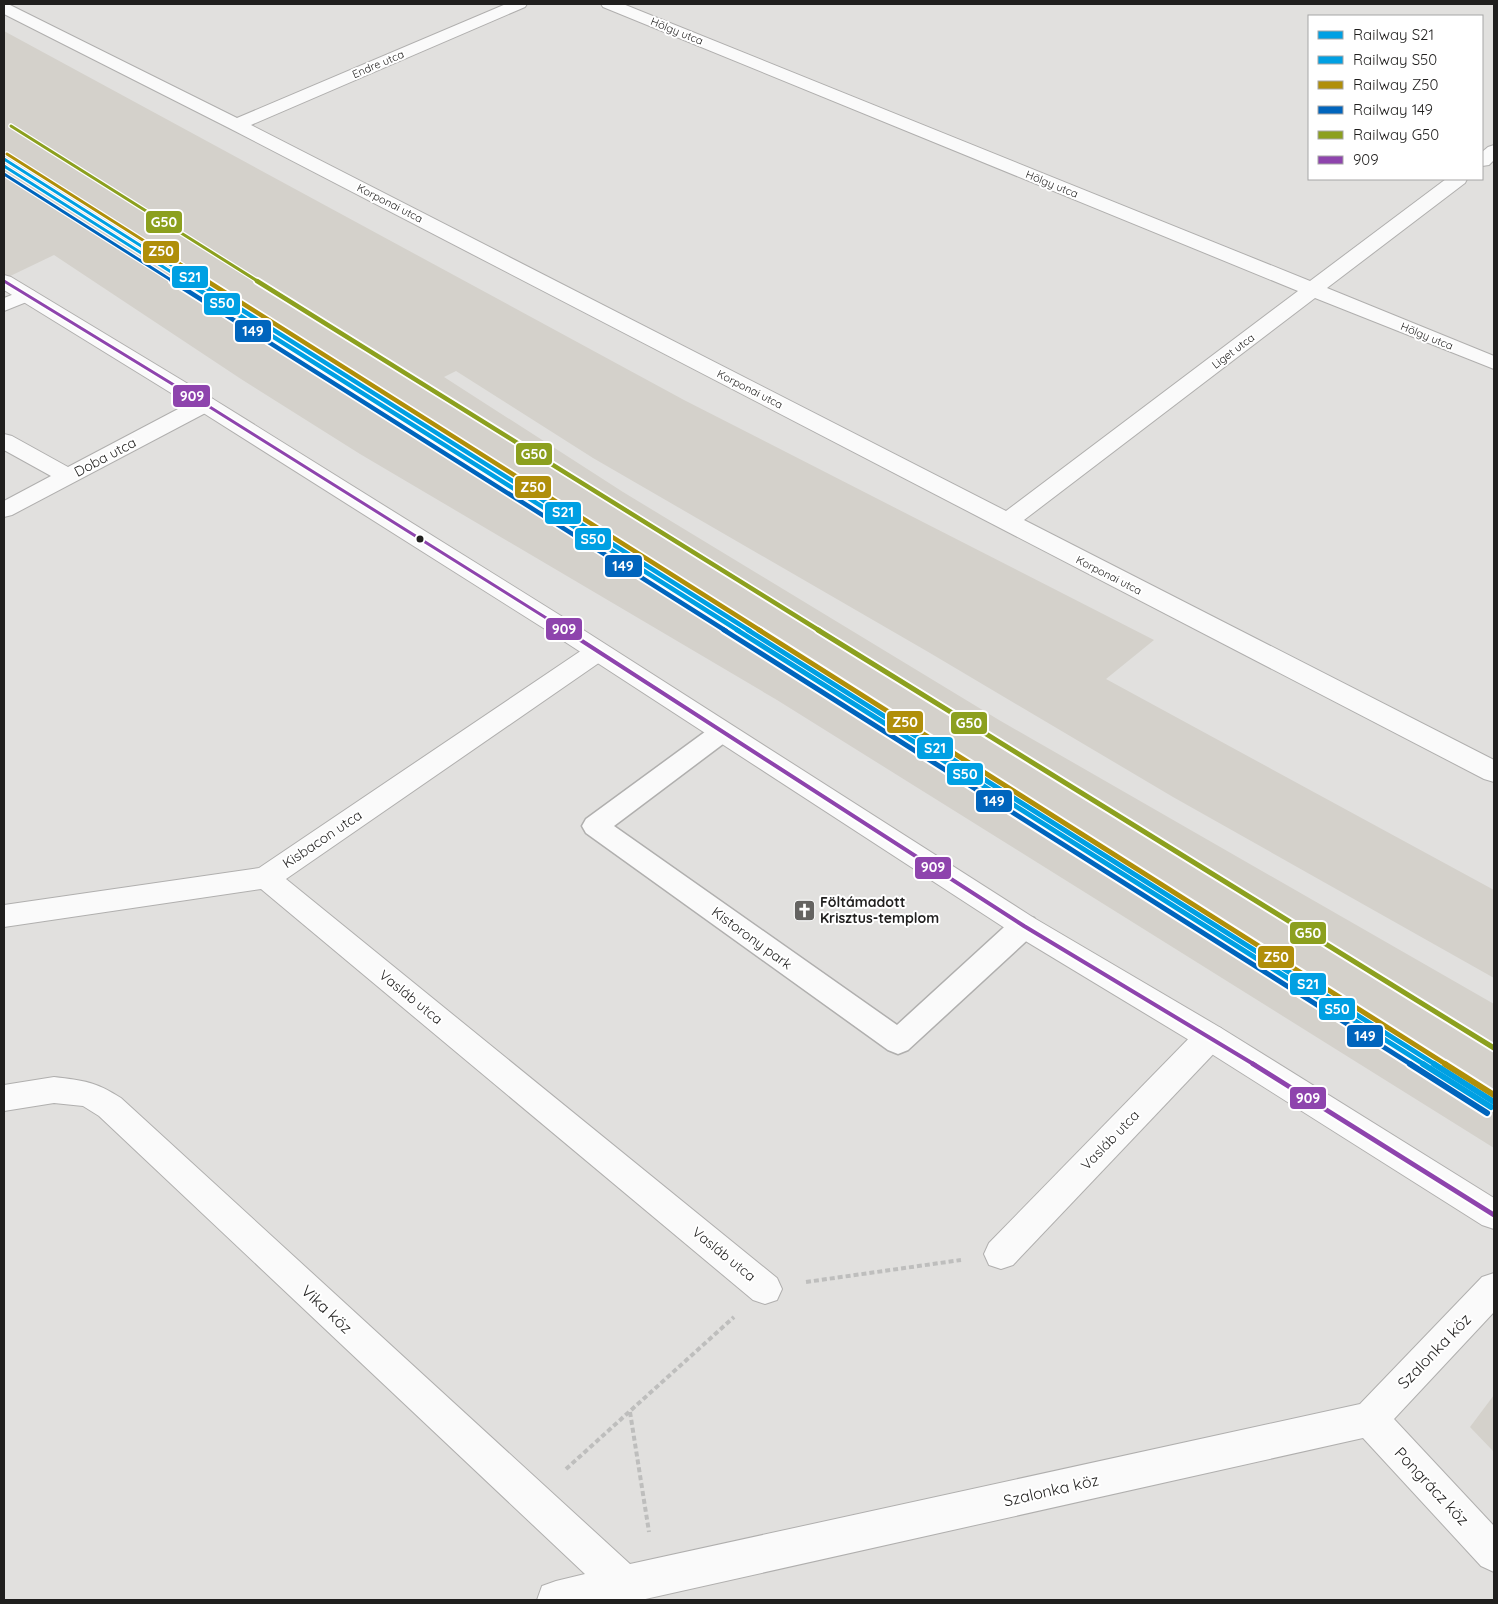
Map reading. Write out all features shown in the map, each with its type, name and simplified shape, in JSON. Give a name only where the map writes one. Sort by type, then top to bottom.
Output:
[{"type":"street","name":"Endre utca","points":[[237,125],[519,4]]},
{"type":"street","name":"Hölgy utca","points":[[609,4],[1494,363]]},
{"type":"street","name":"Korponai utca","points":[[4,8],[237,125],[1494,772]]},
{"type":"street","points":[[1483,160],[1494,151]]},
{"type":"street","name":"Liget utca","points":[[1006,522],[1457,180]]},
{"type":"street","points":[[4,281],[15,300],[205,404],[597,652],[1024,926],[1210,1037],[1494,1215]]},
{"type":"street","name":"Doba utca","points":[[4,510],[205,404]]},
{"type":"street","points":[[4,441],[68,476]]},
{"type":"street","name":"Kisbacon utca","points":[[4,916],[266,878],[597,652]]},
{"type":"street","name":"Vasláb utca","points":[[266,878],[765,1288]]},
{"type":"street","name":"Vasláb utca","points":[[1001,1254],[1210,1037]]},
{"type":"street","name":"Vika köz","points":[[4,1098],[54,1090],[89,1094],[110,1107],[532,1500],[641,1582]]},
{"type":"street","name":"Szalonka köz","points":[[556,1600],[1370,1419],[1494,1288]]},
{"type":"street","name":"Pongrácz köz","points":[[1370,1419],[1494,1553]]},
{"type":"lane","name":"Kistorony park","points":[[722,732],[595,826],[898,1042],[1024,926]]},
{"type":"path","name":"Vasláb utca","points":[[765,1288],[1001,1254]]},
{"type":"path","points":[[532,1500],[765,1288]]},
{"type":"path","points":[[630,1412],[641,1582]]},
{"type":"shaded area","points":[[4,31],[684,400],[1154,640],[1106,679],[1494,890],[1494,978],[1173,797],[930,653],[593,458],[456,371],[444,377],[623,492],[999,720],[1494,1004],[1494,1148],[777,700],[360,454],[241,379],[54,255],[4,279]]},
{"type":"shaded area","points":[[1494,1395],[1494,1452],[1470,1427]]},
{"type":"rail line","name":"G50","points":[[11,126],[520,446],[1494,1048]]},
{"type":"rail line","name":"Z50","points":[[7,154],[1494,1095]]},
{"type":"rail line","name":"S21","points":[[4,159],[1494,1102]]},
{"type":"rail line","name":"S50","points":[[4,166],[1491,1107]]},
{"type":"rail line","name":"149","points":[[4,174],[1487,1113]]},
{"type":"transit line","name":"909","points":[[4,281],[205,404],[565,630],[1024,926],[1210,1037],[1494,1215]]},
{"type":"place","name":"Föltámadott Krisztus-templom","points":[[804,910]]}]
